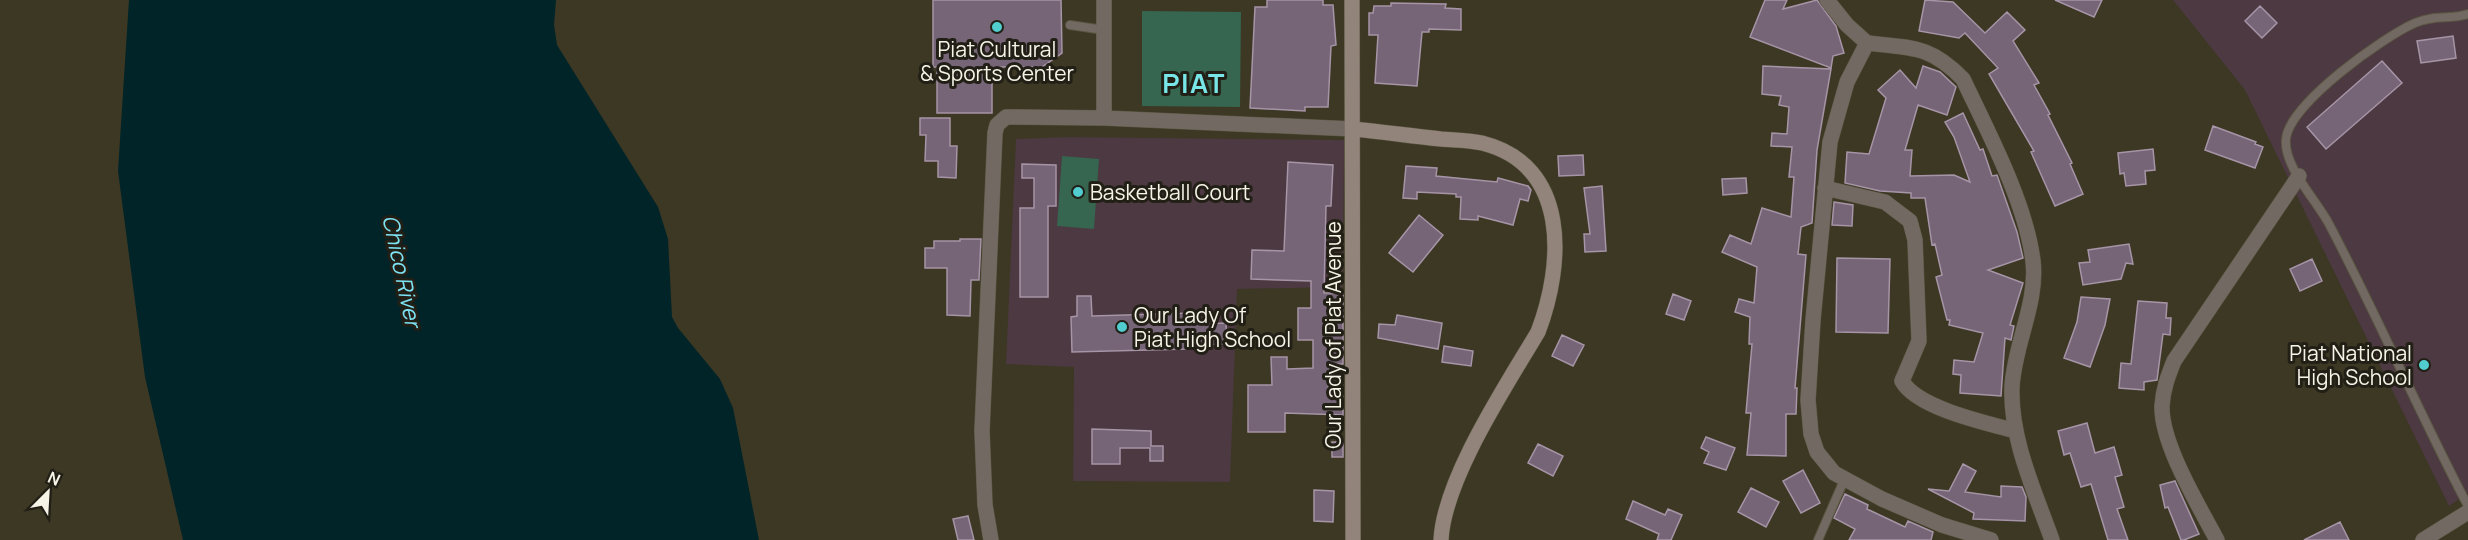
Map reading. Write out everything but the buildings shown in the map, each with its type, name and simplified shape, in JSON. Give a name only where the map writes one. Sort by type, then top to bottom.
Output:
[{"type":"street","points":[[1104,0],[1104,118]]},
{"type":"street","name":"Our Lady of Piat Avenue","points":[[1352,0],[1353,540]]},
{"type":"street","points":[[1827,0],[1847,25],[1867,43],[1918,48],[1936,55],[1962,79],[2012,190],[2033,263],[2031,293],[2017,350],[2012,387],[2016,431],[2052,540]]},
{"type":"street","points":[[1867,43],[1844,92],[1830,142],[1808,400],[1811,434],[1817,452],[1833,472],[1942,525],[1991,540]]},
{"type":"street","points":[[991,540],[985,505],[982,431],[997,124],[1006,117],[1104,118],[1354,129],[1482,143],[1504,151],[1525,164],[1538,179],[1547,197],[1555,228],[1555,262],[1546,312],[1538,332],[1464,461],[1442,521],[1441,540]]},
{"type":"street","points":[[2217,540],[2165,431],[2162,406],[2164,384],[2174,361],[2299,176]]},
{"type":"street","points":[[1825,188],[1885,202],[1910,221],[1915,240],[1919,340],[1902,381],[1907,390],[1942,408],[2016,431]]},
{"type":"street","points":[[2423,540],[2468,512]]},
{"type":"lane","points":[[2468,14],[2435,15],[2414,23],[2356,57],[2291,124],[2286,140],[2299,176],[2326,217],[2430,433],[2468,506]]},
{"type":"lane","points":[[1070,25],[1104,30]]},
{"type":"lane","points":[[1818,540],[1845,478]]},
{"type":"shaded area","name":"Piat National High School","points":[[2173,0],[2468,0],[2468,493],[2449,506],[2245,90]]},
{"type":"shaded area","name":"Our Lady Of Piat High School","points":[[1068,137],[1344,140],[1343,287],[1237,289],[1230,482],[1073,481],[1074,367],[1006,364],[1016,139]]},
{"type":"green space","points":[[1142,11],[1241,12],[1240,107],[1142,106]]},
{"type":"green space","name":"Basketball Court","points":[[1062,156],[1099,159],[1094,229],[1057,226]]},
{"type":"water","name":"Chico River","points":[[129,0],[556,0],[554,25],[557,45],[658,207],[668,239],[672,317],[678,328],[720,379],[733,408],[759,540],[183,540],[145,377],[118,171]]},
{"type":"place","name":"Piat Cultural & Sports Center","points":[[997,27]]},
{"type":"place","name":"Basketball Court","points":[[1078,192]]},
{"type":"place","name":"Our Lady Of Piat High School","points":[[1122,327]]},
{"type":"place","name":"Piat National High School","points":[[2424,365]]},
{"type":"district","name":"PIAT","points":[[1194,82]]}]
